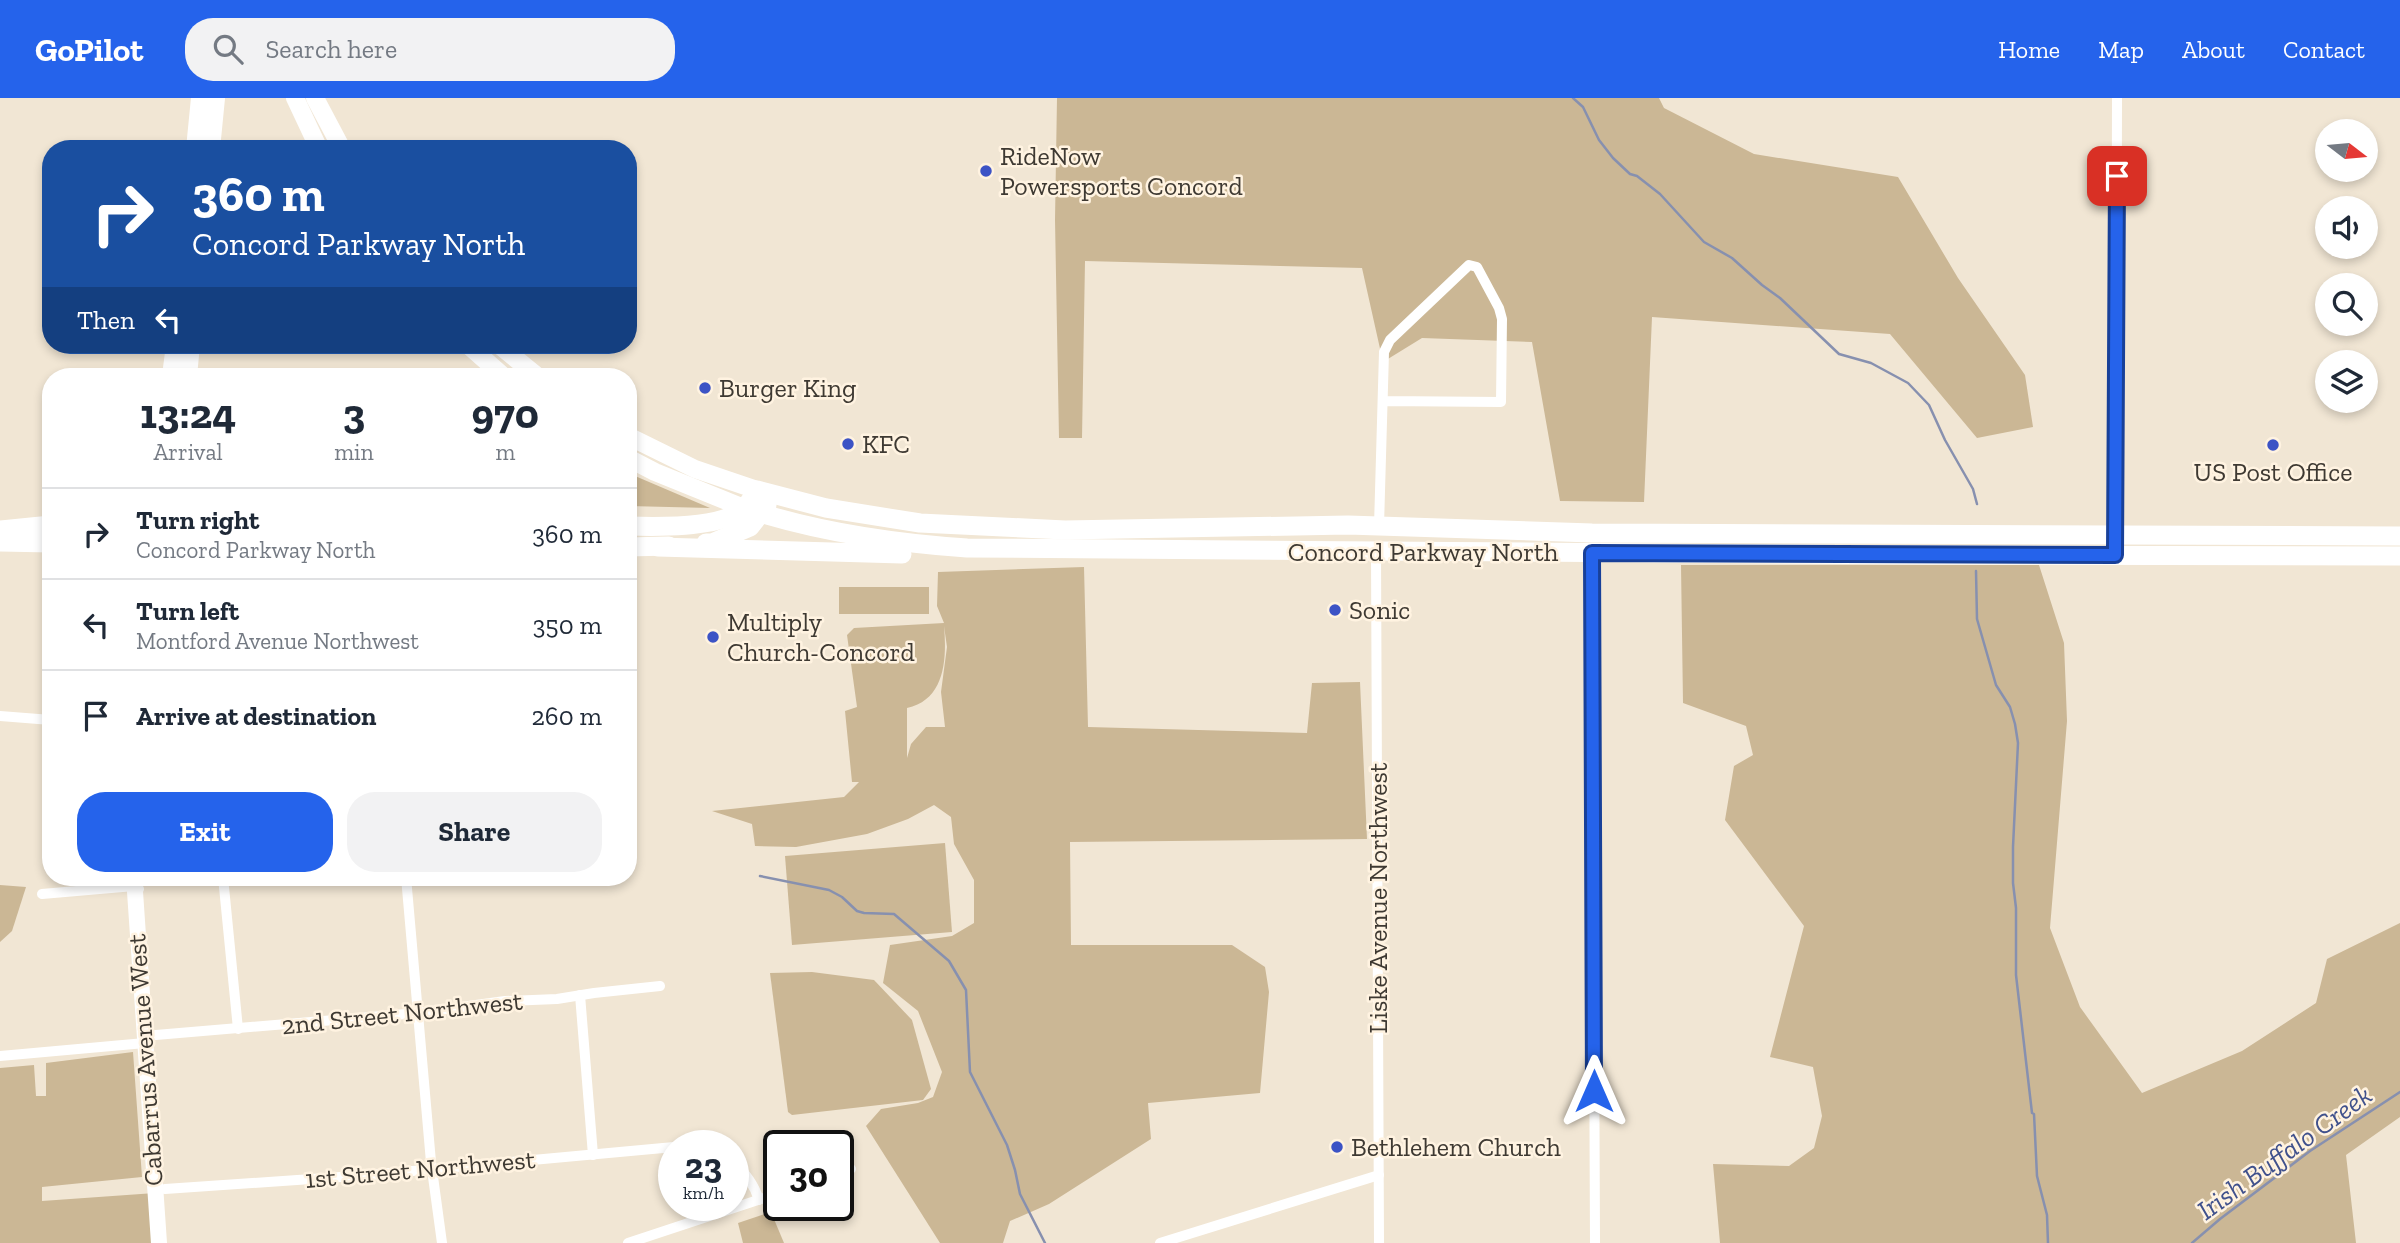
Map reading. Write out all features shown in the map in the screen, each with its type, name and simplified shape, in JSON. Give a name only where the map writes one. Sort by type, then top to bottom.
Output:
[{"type":"highway","name":"Concord Parkway North","points":[[765,493],[826,508],[919,523],[1065,530],[1378,526],[1479,531],[1592,543],[2115,555],[2400,556]]},
{"type":"highway","points":[[658,547],[712,543],[750,527],[753,511],[765,493]]},
{"type":"highway","name":"Concord Parkway North","points":[[753,511],[805,527],[911,544],[967,548],[1121,551],[1376,552],[1592,543],[2116,534],[2400,536]]},
{"type":"highway","points":[[637,526],[707,522],[753,511]]},
{"type":"highway","points":[[0,530],[42,526]]},
{"type":"highway","points":[[1219,551],[1273,543],[1355,539],[1373,536],[1378,526]]},
{"type":"highway","points":[[1120,529],[1121,551]]},
{"type":"highway","points":[[1376,552],[1385,542],[1458,540],[1479,531]]},
{"type":"highway","points":[[0,542],[42,543]]},
{"type":"highway","points":[[637,547],[931,554],[967,548]]},
{"type":"main road","points":[[196,140],[200,98]]},
{"type":"main road","points":[[212,140],[216,98]]},
{"type":"main road","points":[[295,98],[315,140]]},
{"type":"main road","points":[[316,98],[337,140]]},
{"type":"main road","points":[[478,354],[494,368]]},
{"type":"main road","points":[[510,354],[527,368]]},
{"type":"main road","points":[[637,440],[695,469],[765,493]]},
{"type":"main road","points":[[637,463],[753,511]]},
{"type":"main road","name":"Cabarrus Avenue West","points":[[137,886],[159,1243]]},
{"type":"main road","name":"Cabarrus Avenue West","points":[[138,886],[147,929],[148,1038],[169,1243]]},
{"type":"street","points":[[2115,555],[2118,98]]},
{"type":"street","points":[[1378,526],[1384,352],[1390,340],[1469,265],[1477,267],[1502,319],[1501,402],[1384,401]]},
{"type":"street","points":[[1592,543],[1595,1243]]},
{"type":"street","name":"Liske Avenue Northwest","points":[[1376,552],[1379,1243]]},
{"type":"street","points":[[0,716],[42,719]]},
{"type":"street","points":[[42,894],[96,886]]},
{"type":"street","points":[[224,886],[238,1029]]},
{"type":"street","points":[[406,886],[432,1169],[442,1243]]},
{"type":"street","name":"2nd Street Northwest","points":[[0,1056],[148,1038],[418,1013],[505,1001],[558,999],[660,986]]},
{"type":"street","points":[[580,995],[593,1155]]},
{"type":"street","name":"1st Street Northwest","points":[[165,1189],[658,1149]]},
{"type":"street","points":[[1160,1243],[1379,1175]]},
{"type":"street","points":[[749,1178],[759,1200]]},
{"type":"street","points":[[628,1243],[763,1199]]},
{"type":"shaded area","points":[[1057,98],[1659,98],[1664,108],[1754,154],[1898,177],[1958,278],[2025,375],[2033,427],[1977,438],[1890,334],[1652,317],[1644,502],[1560,501],[1532,342],[1422,338],[1383,362],[1362,268],[1085,261],[1082,438],[1059,438],[1055,220]]},
{"type":"shaded area","points":[[637,477],[710,508],[637,506]]},
{"type":"shaded area","points":[[1681,565],[2039,565],[2064,643],[2067,721],[2050,928],[2080,1007],[2142,1093],[2242,1051],[2316,1003],[2327,959],[2400,923],[2400,1117],[2346,1155],[2356,1243],[1720,1243],[1713,1164],[1789,1166],[1814,1148],[1822,1116],[1813,1067],[1770,1057],[1804,926],[1725,820],[1734,766],[1753,755],[1746,726],[1683,703]]},
{"type":"shaded area","points":[[1084,567],[1088,727],[1307,733],[1312,683],[1360,682],[1367,839],[1070,842],[1071,945],[1232,945],[1265,967],[1269,992],[1260,1093],[1148,1103],[1151,1139],[1049,1204],[1010,1221],[1003,1243],[940,1243],[866,1126],[881,1109],[918,1103],[933,1097],[942,1072],[918,1011],[883,983],[890,945],[952,936],[974,923],[974,880],[954,844],[951,817],[934,805],[908,819],[867,834],[796,847],[755,846],[752,824],[712,811],[844,797],[859,782],[852,782],[845,711],[857,707],[847,635],[854,628],[944,623],[937,606],[938,572]],"holes":[[[944,626],[947,647],[941,692],[945,727],[926,727],[911,744],[907,758],[907,708],[920,704],[929,696],[941,676],[945,652]]]},
{"type":"shaded area","points":[[839,587],[929,587],[929,614],[839,614]]},
{"type":"shaded area","points":[[945,843],[952,932],[792,945],[785,856]]},
{"type":"shaded area","points":[[0,885],[26,887],[12,931],[0,942]]},
{"type":"shaded area","points":[[812,972],[874,980],[912,1020],[931,1089],[923,1100],[792,1115],[788,1112],[770,973]]},
{"type":"shaded area","points":[[133,1052],[142,1177],[42,1187],[42,1201],[155,1193],[159,1243],[0,1243],[0,1068],[34,1065],[36,1096],[46,1096],[46,1063]]},
{"type":"shaded area","points":[[763,1215],[763,1221],[775,1221],[784,1243],[743,1243],[738,1223]]},
{"type":"waterway","points":[[1573,98],[1583,107],[1599,140],[1613,158],[1630,174],[1637,176],[1660,194],[1704,242],[1732,258],[1780,298],[1839,354],[1871,363],[1908,383],[1929,405],[1973,489],[1977,504]]},
{"type":"waterway","points":[[1976,571],[1977,619],[1996,685],[2010,707],[2018,743],[2013,847],[2016,975],[2034,1114],[2037,1176],[2047,1215],[2048,1243]]},
{"type":"waterway","points":[[760,876],[829,890],[842,897],[857,911],[864,913],[894,914],[949,961],[966,990],[970,1072],[1007,1145],[1020,1194],[1045,1243]]},
{"type":"waterway","name":"Irish Buffalo Creek","points":[[2192,1243],[2310,1151],[2400,1092]]},
{"type":"place","name":"RideNow Powersports Concord","points":[[986,171]]},
{"type":"place","name":"Burger King","points":[[705,388]]},
{"type":"place","name":"KFC","points":[[848,444]]},
{"type":"place","name":"US Post Office","points":[[2273,445]]},
{"type":"place","name":"Sonic","points":[[1335,610]]},
{"type":"place","name":"Multiply Church-Concord","points":[[713,637]]},
{"type":"place","name":"Bethlehem Church","points":[[1337,1147]]},
{"type":"route","points":[[1594,1091],[1592,553],[2115,555],[2117,176]]}]
